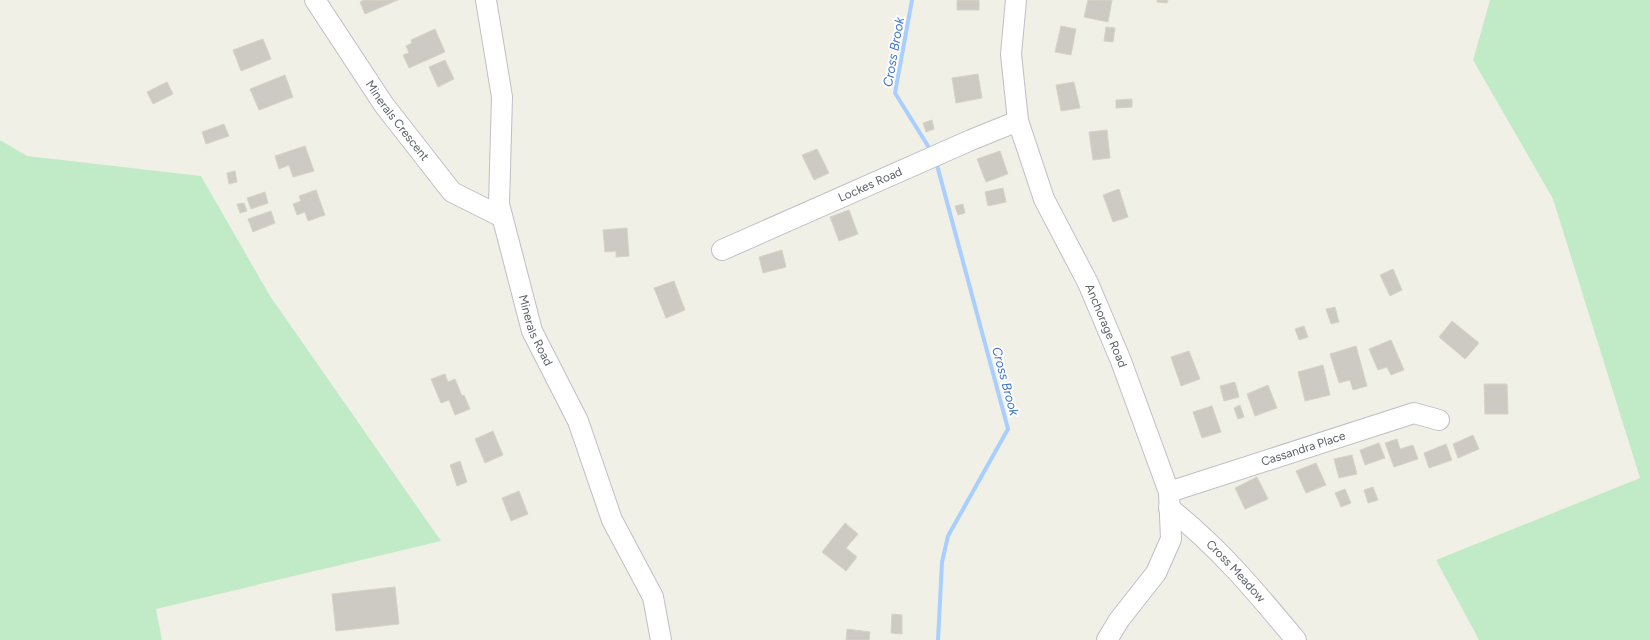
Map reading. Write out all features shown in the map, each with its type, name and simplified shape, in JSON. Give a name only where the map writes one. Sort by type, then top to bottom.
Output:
[{"type":"street","name":"Minerals Crescent","points":[[315,0],[384,105],[452,192],[502,217]]},
{"type":"street","name":"Minerals Road","points":[[486,0],[502,97],[499,204],[532,331],[578,421],[612,520],[653,597],[661,640]]},
{"type":"street","name":"Anchorage Road","points":[[1016,0],[1011,54],[1018,121],[1044,199],[1088,283],[1121,361],[1169,500],[1171,539],[1156,573],[1120,620],[1107,640]]},
{"type":"street","name":"Lockes Road","points":[[722,250],[964,143],[1018,121]]},
{"type":"street","name":"Cassandra Place","points":[[1169,500],[1414,413],[1439,420]]},
{"type":"street","name":"Cross Meadow","points":[[1169,500],[1264,600],[1296,640]]},
{"type":"green space","points":[[1490,0],[1650,0],[1650,640],[1479,640],[1436,560],[1640,478],[1553,199],[1473,60]]},
{"type":"green space","points":[[0,140],[27,156],[201,176],[270,296],[441,541],[156,609],[162,640],[0,640]]},
{"type":"building","points":[[364,0],[398,0],[365,14],[360,2]]},
{"type":"building","points":[[957,0],[979,0],[979,10],[957,10]]},
{"type":"building","points":[[1088,0],[1112,0],[1108,22],[1084,17]]},
{"type":"building","points":[[1157,0],[1168,0],[1167,3],[1157,2]]},
{"type":"building","points":[[1061,26],[1076,29],[1071,55],[1055,52]]},
{"type":"building","points":[[1106,27],[1115,28],[1113,42],[1104,41]]},
{"type":"building","points":[[435,29],[445,52],[409,68],[403,55],[409,53],[406,46],[412,43],[411,40]]},
{"type":"building","points":[[263,39],[271,59],[241,71],[233,50]]},
{"type":"building","points":[[445,60],[454,79],[438,87],[429,67]]},
{"type":"building","points":[[978,74],[982,98],[956,103],[952,78]]},
{"type":"building","points":[[285,75],[293,97],[259,110],[250,89]]},
{"type":"building","points":[[167,82],[173,94],[153,104],[147,92]]},
{"type":"building","points":[[1074,82],[1080,108],[1061,111],[1056,85]]},
{"type":"building","points":[[1132,99],[1132,107],[1116,108],[1116,100]]},
{"type":"building","points":[[932,120],[934,129],[926,132],[923,123]]},
{"type":"building","points":[[224,124],[229,136],[206,144],[202,132]]},
{"type":"building","points":[[1107,130],[1110,158],[1093,160],[1089,132]]},
{"type":"building","points":[[305,146],[314,171],[293,177],[289,165],[279,169],[275,156]]},
{"type":"building","points":[[817,149],[829,173],[814,180],[802,155]]},
{"type":"building","points":[[1000,151],[1008,174],[986,182],[977,159]]},
{"type":"building","points":[[235,171],[237,182],[229,184],[227,173]]},
{"type":"building","points":[[1003,188],[1006,202],[988,206],[985,192]]},
{"type":"building","points":[[1119,189],[1128,217],[1113,222],[1103,195]]},
{"type":"building","points":[[316,190],[325,215],[308,221],[305,212],[297,215],[293,204],[301,201],[299,196]]},
{"type":"building","points":[[265,192],[268,203],[251,209],[247,198]]},
{"type":"building","points":[[244,203],[247,211],[240,213],[237,204]]},
{"type":"building","points":[[963,204],[965,213],[958,215],[955,206]]},
{"type":"building","points":[[849,210],[858,234],[839,241],[830,217]]},
{"type":"building","points":[[271,211],[275,223],[253,232],[248,219]]},
{"type":"building","points":[[627,228],[629,256],[616,257],[616,251],[605,252],[603,230]]},
{"type":"building","points":[[782,250],[786,267],[763,273],[759,257]]},
{"type":"building","points":[[1393,269],[1402,290],[1390,296],[1380,275]]},
{"type":"building","points":[[674,281],[685,310],[666,318],[654,288]]},
{"type":"building","points":[[1335,307],[1339,322],[1331,324],[1326,309]]},
{"type":"building","points":[[1452,321],[1479,343],[1465,359],[1439,337]]},
{"type":"building","points":[[1304,326],[1308,337],[1299,340],[1295,329]]},
{"type":"building","points":[[1391,340],[1404,370],[1391,375],[1387,367],[1378,370],[1369,349]]},
{"type":"building","points":[[1356,346],[1367,386],[1353,390],[1350,380],[1339,383],[1330,354]]},
{"type":"building","points":[[1189,351],[1200,379],[1181,386],[1171,357]]},
{"type":"building","points":[[1323,365],[1330,395],[1305,401],[1298,372]]},
{"type":"building","points":[[445,374],[448,382],[455,379],[462,396],[464,395],[470,409],[455,415],[449,400],[441,403],[431,379]]},
{"type":"building","points":[[1235,382],[1239,397],[1224,401],[1220,386]]},
{"type":"building","points":[[1484,384],[1507,384],[1508,414],[1485,414]]},
{"type":"building","points":[[1268,385],[1277,408],[1255,416],[1247,394]]},
{"type":"building","points":[[1240,405],[1244,417],[1238,419],[1234,408]]},
{"type":"building","points":[[1212,406],[1221,432],[1202,438],[1193,412]]},
{"type":"building","points":[[493,431],[503,455],[485,463],[475,439]]},
{"type":"building","points":[[1473,435],[1479,449],[1458,458],[1453,444]]},
{"type":"building","points":[[1397,439],[1400,449],[1413,445],[1418,459],[1394,467],[1385,443]]},
{"type":"building","points":[[1379,443],[1385,458],[1365,465],[1360,450]]},
{"type":"building","points":[[1446,444],[1452,460],[1429,468],[1424,453]]},
{"type":"building","points":[[1352,455],[1357,474],[1339,478],[1334,459]]},
{"type":"building","points":[[460,461],[467,482],[457,486],[450,465]]},
{"type":"building","points":[[1316,463],[1326,485],[1306,493],[1296,471]]},
{"type":"building","points":[[1257,477],[1268,499],[1245,509],[1235,488]]},
{"type":"building","points":[[1373,487],[1378,500],[1368,503],[1364,490]]},
{"type":"building","points":[[1345,489],[1351,503],[1341,507],[1335,493]]},
{"type":"building","points":[[519,491],[528,514],[511,521],[502,498]]},
{"type":"building","points":[[845,523],[858,534],[846,548],[857,557],[846,571],[822,552]]},
{"type":"building","points":[[395,587],[399,624],[336,631],[332,594]]},
{"type":"building","points":[[892,614],[902,615],[902,634],[891,633]]},
{"type":"building","points":[[847,629],[870,632],[869,640],[846,640]]},
{"type":"waterway","name":"Cross Brook","points":[[912,0],[895,93],[928,146]]},
{"type":"waterway","name":"Cross Brook","points":[[937,165],[1008,429],[948,536],[942,562],[938,640]]}]
